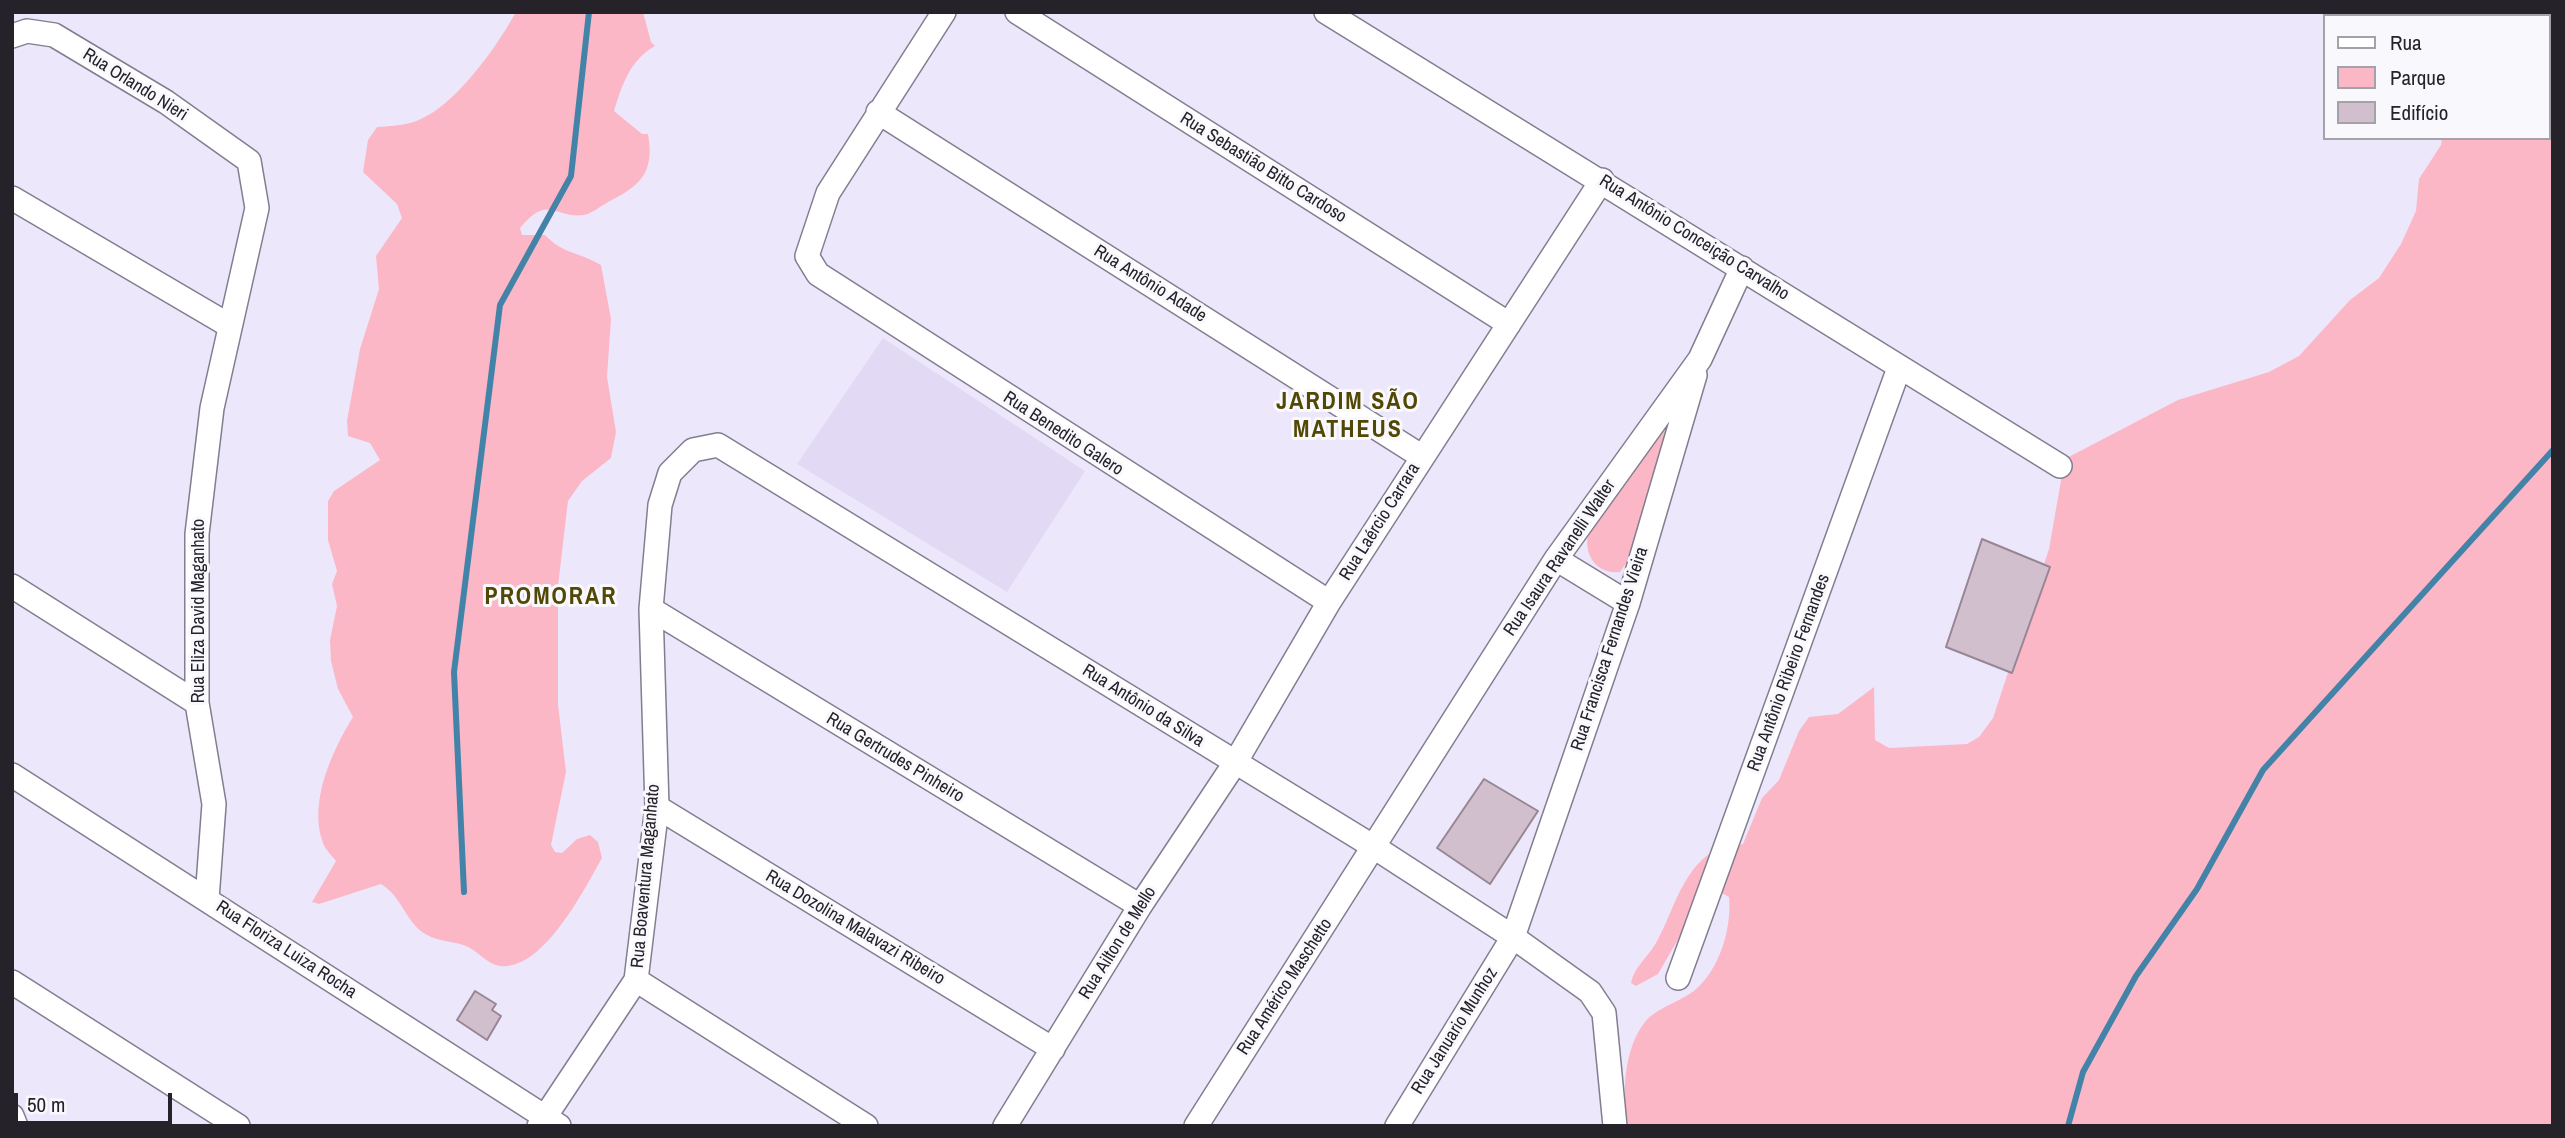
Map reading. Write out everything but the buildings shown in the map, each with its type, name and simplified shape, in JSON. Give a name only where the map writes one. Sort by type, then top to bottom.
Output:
[{"type":"street","points":[[878,112],[944,12]]},
{"type":"street","name":"Rua Sebastião Bitto Cardoso","points":[[1017,12],[1509,324]]},
{"type":"street","name":"Rua Antônio Conceição Carvalho","points":[[1326,12],[1602,180],[1899,368],[2060,466]]},
{"type":"street","name":"Rua Orlando Nieri","points":[[12,36],[27,31],[54,35],[166,102],[249,161]]},
{"type":"street","name":"Rua Benedito Galero","points":[[878,112],[828,193],[807,256],[818,274],[1329,602]]},
{"type":"street","name":"Rua Antônio Adade","points":[[878,112],[1421,456]]},
{"type":"street","name":"Rua Eliza David Maganhato","points":[[206,899],[214,804],[197,703],[197,534],[212,408],[257,208],[249,161]]},
{"type":"street","name":"Rua Laércio Carrara","points":[[1235,763],[1329,602],[1602,180]]},
{"type":"street","points":[[12,198],[230,326]]},
{"type":"street","name":"Rua Isaura Ravanelli Walter","points":[[1374,847],[1556,559],[1700,359],[1742,268]]},
{"type":"street","name":"Rua Francisca Fernandes Vieira","points":[[1513,937],[1628,603],[1700,359]]},
{"type":"street","name":"Rua Antônio Ribeiro Fernandes","points":[[1678,978],[1899,368]]},
{"type":"street","name":"Rua Antônio da Silva","points":[[670,473],[693,450],[718,445],[1374,847],[1513,937],[1590,992],[1604,1013],[1612,1097]]},
{"type":"street","name":"Rua Boaventura Maganhato","points":[[548,1123],[636,980],[657,807],[651,609],[660,505],[670,473]]},
{"type":"street","points":[[1556,559],[1628,603]]},
{"type":"street","points":[[12,586],[197,703]]},
{"type":"street","name":"Rua Gertrudes Pinheiro","points":[[651,609],[1140,906]]},
{"type":"street","name":"Rua Ailton de Mello","points":[[1005,1126],[1140,906],[1235,763]]},
{"type":"street","name":"Rua Floriza Luiza Rocha","points":[[12,775],[548,1123]]},
{"type":"street","name":"Rua Dozolina Malavazi Ribeiro","points":[[657,807],[1053,1049]]},
{"type":"street","name":"Rua Américo Maschetto","points":[[1196,1126],[1374,847]]},
{"type":"street","name":"Rua Januario Munhoz","points":[[1397,1126],[1513,937]]},
{"type":"street","points":[[636,980],[866,1126]]},
{"type":"street","points":[[12,982],[238,1126]]},
{"type":"street","points":[[1596,1126],[1612,1097]]},
{"type":"street","points":[[1612,1097],[1615,1126]]},
{"type":"street","points":[[12,1116],[16,1126]]},
{"type":"shaded area","points":[[883,338],[1085,471],[1007,592],[797,464]]},
{"type":"green space","points":[[516,12],[643,12],[651,42],[655,46],[633,66],[614,111],[642,134],[648,134],[649,159],[643,177],[629,190],[590,213],[574,215],[545,210],[538,212],[520,228],[522,235],[545,235],[565,249],[601,265],[611,319],[607,377],[616,432],[611,458],[582,481],[568,501],[558,586],[558,704],[566,772],[551,845],[555,852],[562,853],[577,839],[590,835],[598,842],[602,858],[573,908],[546,942],[532,956],[516,964],[500,966],[468,947],[432,937],[420,930],[394,895],[381,884],[319,904],[312,902],[336,861],[324,845],[319,827],[320,795],[330,761],[353,717],[338,689],[331,661],[330,640],[337,606],[332,584],[337,571],[328,540],[328,501],[334,491],[380,460],[370,443],[348,436],[347,421],[360,349],[379,289],[376,256],[402,218],[397,204],[363,172],[368,140],[377,127],[410,123],[426,117],[441,106],[471,77]]},
{"type":"green space","points":[[2553,12],[2553,1126],[1629,1126],[1625,1100],[1626,1072],[1638,1033],[1650,1017],[1695,990],[1711,972],[1726,935],[1729,897],[1718,891],[1705,893],[1658,974],[1636,986],[1631,983],[1633,977],[1656,943],[1685,882],[1701,860],[1715,850],[1743,844],[1762,798],[1779,780],[1799,731],[1809,717],[1838,714],[1874,687],[1875,740],[1889,748],[1967,744],[1979,737],[1993,718],[2049,549],[2063,469],[2061,461],[2178,400],[2269,372],[2299,356],[2350,300],[2379,278],[2401,244],[2416,211],[2419,179],[2442,140],[2551,140],[2551,14],[2435,14]]},
{"type":"green space","points":[[1665,412],[1682,419],[1630,557],[1620,572],[1604,570],[1589,554],[1589,531]]},
{"type":"waterway","points":[[464,892],[454,672],[500,305],[571,176],[589,12]]},
{"type":"waterway","points":[[2068,1126],[2083,1072],[2136,976],[2197,889],[2263,770],[2553,450]]},
{"type":"district","name":"JARDIM SÃO MATHEUS","points":[[1348,417]]},
{"type":"district","name":"PROMORAR","points":[[551,598]]}]
